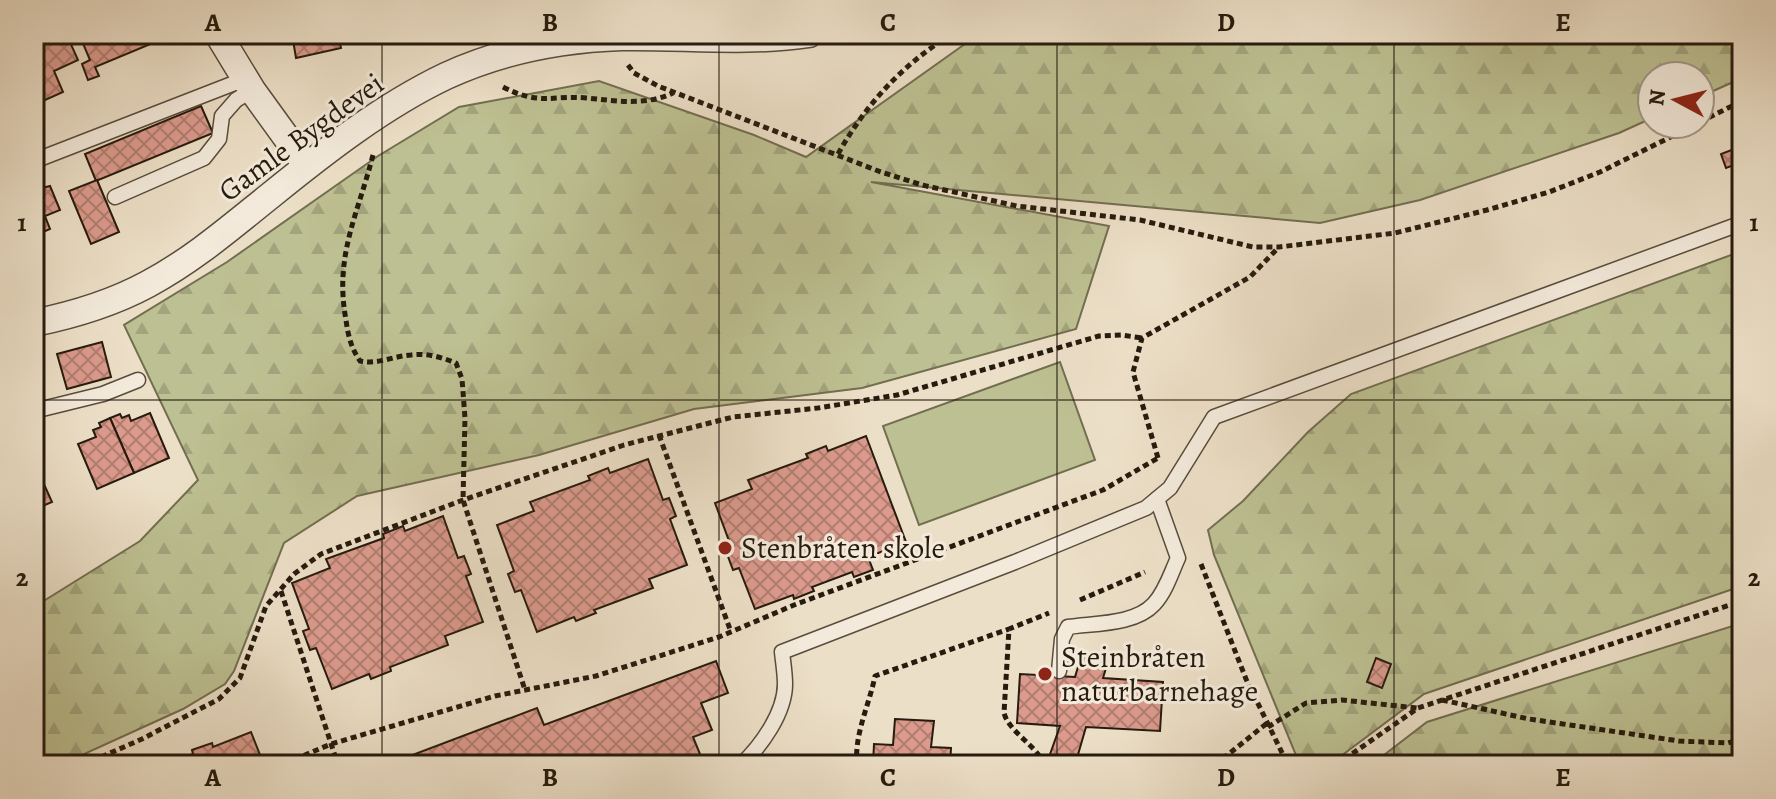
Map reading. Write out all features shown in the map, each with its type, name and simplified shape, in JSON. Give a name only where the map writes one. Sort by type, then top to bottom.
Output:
[{"type":"street","points":[[218,34],[248,85],[307,166]]},
{"type":"street","name":"Gamle Bygdevei","points":[[34,323],[80,311],[147,285],[207,247],[307,166],[382,113],[445,76],[526,50],[567,42],[621,37],[711,38],[809,34]]},
{"type":"lane","points":[[34,161],[248,85]]},
{"type":"lane","points":[[115,197],[204,158],[219,139],[222,116],[248,85]]},
{"type":"lane","points":[[741,765],[753,753],[781,707],[785,686],[782,652],[1146,508],[1170,488],[1214,417],[1742,223]]},
{"type":"lane","points":[[34,411],[103,394],[138,380]]},
{"type":"lane","points":[[1059,671],[1062,639],[1068,627],[1137,617],[1153,605],[1165,588],[1178,558],[1157,499]]},
{"type":"path","points":[[838,154],[877,95],[926,51],[952,34]]},
{"type":"path","points":[[621,37],[624,59],[634,73],[674,92],[881,172],[961,195],[1017,206],[1140,220],[1233,244],[1279,247],[1395,233],[1549,192],[1600,172],[1664,140]]},
{"type":"path","points":[[494,82],[516,93],[553,100],[642,101],[674,92]]},
{"type":"path","points":[[1716,114],[1742,101]]},
{"type":"path","points":[[375,146],[341,271],[349,337],[360,361],[370,363],[411,354],[436,355],[456,363],[462,379],[465,418],[463,500],[525,690]]},
{"type":"path","points":[[83,765],[219,699],[240,678],[266,606],[294,574],[321,554],[463,500],[659,435],[733,417],[897,395],[1099,336],[1142,338],[1250,277],[1279,247]]},
{"type":"path","points":[[1142,338],[1133,372],[1150,435]]},
{"type":"path","points":[[659,435],[731,632]]},
{"type":"path","points":[[300,765],[305,755],[331,744],[495,696],[596,676],[731,632],[794,605],[1103,490],[1158,458]]},
{"type":"path","points":[[1197,556],[1267,726],[1288,765]]},
{"type":"path","points":[[865,579],[869,588]]},
{"type":"path","points":[[280,591],[338,765]]},
{"type":"path","points":[[1284,757],[1339,763],[1418,708],[1742,601]]},
{"type":"path","points":[[857,765],[858,731],[875,676],[1009,629]]},
{"type":"path","points":[[1215,765],[1267,726],[1306,703],[1342,700],[1418,708]]},
{"type":"path","points":[[1441,700],[1529,719],[1679,741],[1728,743],[1742,739]]},
{"type":"green space","points":[[979,34],[1520,34],[1524,42],[1580,34],[1742,34],[1742,78],[1716,90],[1716,60],[1636,60],[1636,125],[1420,200],[1320,223],[871,182],[1109,226],[1076,329],[862,388],[694,409],[539,455],[357,496],[284,543],[234,671],[225,684],[183,709],[60,765],[34,765],[34,607],[140,541],[198,480],[124,325],[227,262],[378,156],[459,107],[599,81],[754,135],[806,157]]},
{"type":"green space","points":[[1742,251],[1742,586],[1424,694],[1329,765],[1300,765],[1214,555],[1208,530],[1243,501],[1308,432],[1351,394]]},
{"type":"green space","points":[[1060,362],[1095,460],[919,525],[883,426]]},
{"type":"green space","points":[[1742,623],[1742,765],[1371,765],[1427,722]]},
{"type":"building","points":[[34,34],[77,36],[69,40],[78,60],[54,71],[63,92],[43,101],[34,80]]},
{"type":"building","points":[[79,34],[149,34],[153,43],[95,67],[99,76],[88,80],[82,64],[90,60]]},
{"type":"building","points":[[292,34],[338,34],[341,48],[296,58]]},
{"type":"building","points":[[201,106],[213,133],[96,181],[85,154]]},
{"type":"building","points":[[1742,146],[1742,162],[1726,168],[1721,154]]},
{"type":"building","points":[[97,180],[119,232],[91,244],[69,191]]},
{"type":"building","points":[[50,186],[60,210],[45,216],[50,229],[34,236],[34,190]]},
{"type":"building","points":[[102,342],[111,377],[67,389],[57,354]]},
{"type":"building","points":[[34,357],[43,395],[34,397]]},
{"type":"building","points":[[150,413],[169,458],[134,473],[110,418],[129,415],[131,421]]},
{"type":"building","points":[[110,418],[134,473],[97,489],[78,444],[96,437],[93,430]]},
{"type":"building","points":[[866,436],[906,542],[868,557],[873,570],[854,577],[852,572],[812,587],[814,591],[794,599],[793,595],[755,609],[739,568],[733,570],[726,551],[732,549],[715,503],[752,489],[748,480],[808,458],[806,454],[826,446],[828,451]]},
{"type":"building","points":[[648,459],[663,500],[669,498],[676,516],[670,519],[687,565],[649,579],[653,588],[594,610],[596,613],[576,621],[574,617],[537,632],[521,590],[515,592],[508,574],[514,571],[497,525],[534,511],[530,502],[590,480],[588,476],[608,468],[610,473]]},
{"type":"building","points":[[38,471],[52,502],[38,508],[34,498],[34,473]]},
{"type":"building","points":[[443,516],[458,558],[464,556],[471,574],[466,576],[483,622],[445,636],[448,645],[390,667],[391,671],[371,679],[369,674],[332,689],[316,648],[310,650],[303,631],[309,629],[292,583],[330,568],[326,559],[384,538],[383,534],[403,526],[405,531]]},
{"type":"building","points":[[1081,657],[1107,665],[1103,678],[1163,682],[1160,731],[1086,727],[1075,765],[1064,765],[1048,760],[1060,726],[1017,723],[1020,674],[1075,677]]},
{"type":"building","points":[[1376,658],[1391,664],[1382,688],[1367,682]]},
{"type":"building","points":[[716,661],[728,693],[701,703],[712,730],[693,737],[702,759],[687,765],[386,765],[537,708],[544,725]]},
{"type":"building","points":[[895,719],[934,721],[931,747],[951,748],[950,765],[873,765],[874,744],[893,745]]},
{"type":"building","points":[[251,732],[264,765],[164,765],[193,754],[192,750],[212,743],[213,747]]},
{"type":"place","name":"Stenbråten skole","points":[[725,548]]},
{"type":"place","name":"Steinbråten naturbarnehage","points":[[1045,674]]}]
